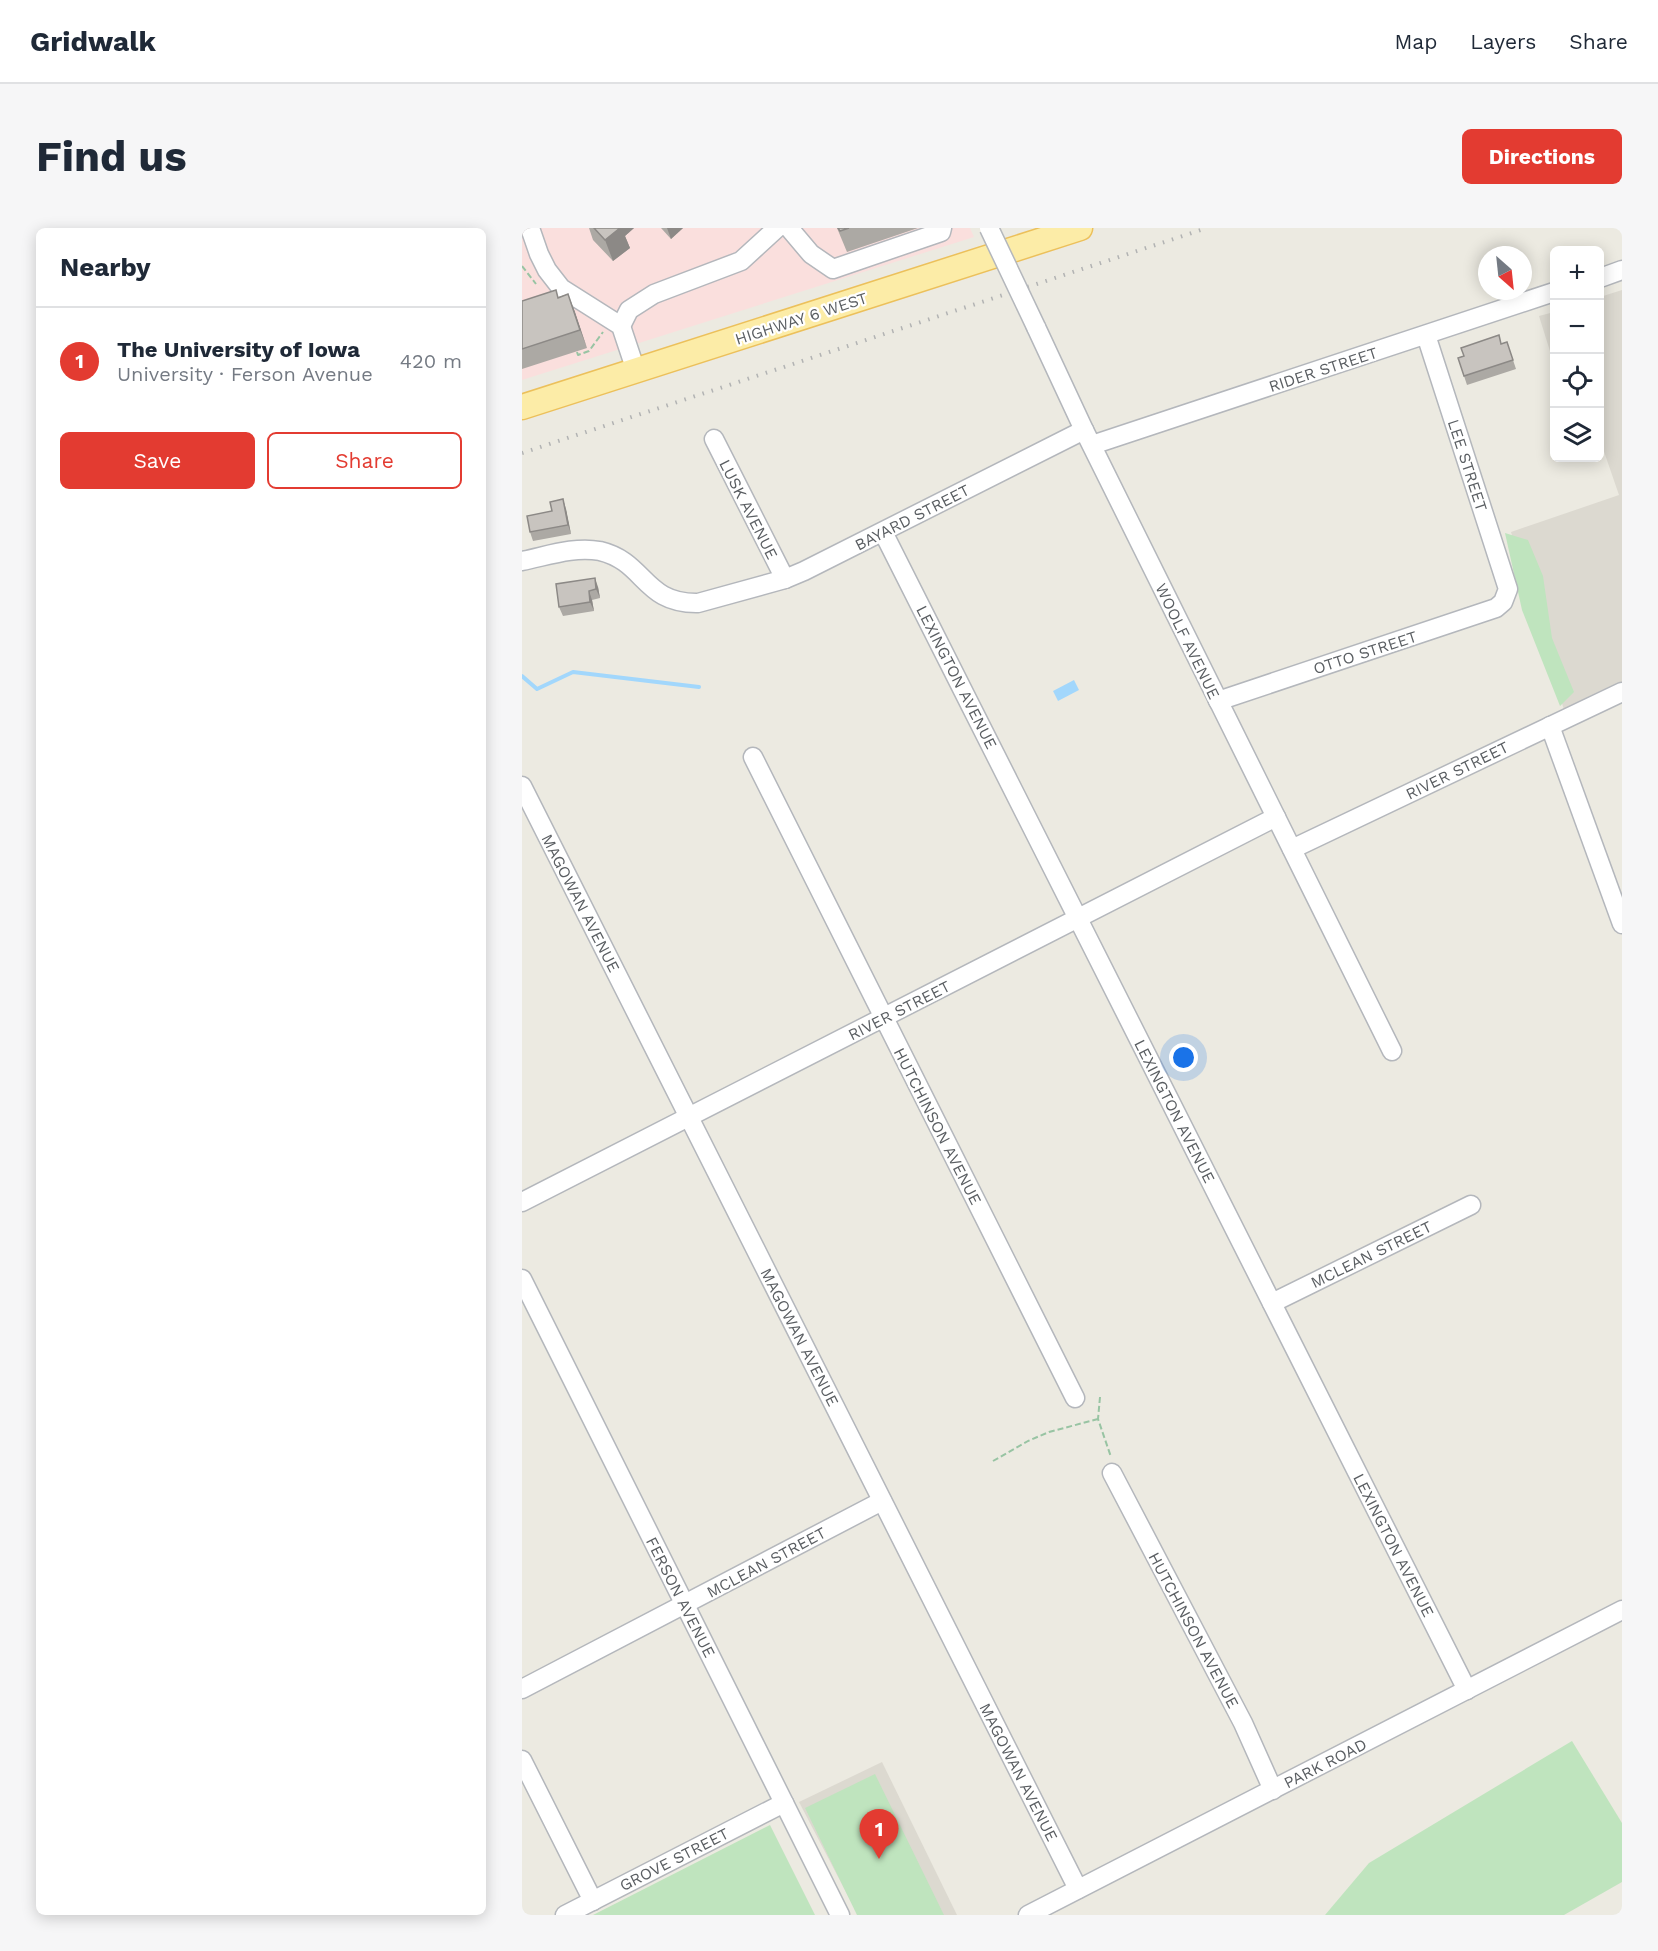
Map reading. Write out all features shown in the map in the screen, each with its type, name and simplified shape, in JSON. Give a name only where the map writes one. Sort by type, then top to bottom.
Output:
[{"type":"main road","name":"HIGHWAY 6 WEST","points":[[522,407],[1080,228]]},
{"type":"street","points":[[530,228],[543,262],[561,288],[613,327],[636,371]]},
{"type":"street","points":[[613,327],[629,310],[657,292],[741,261],[777,228]]},
{"type":"street","points":[[789,228],[811,254],[833,269],[941,232],[942,228]]},
{"type":"street","name":"WOOLF AVENUE","points":[[989,228],[1088,438],[1392,1051]]},
{"type":"street","points":[[1604,276],[1622,270]]},
{"type":"street","name":"RIDER STREET","points":[[1088,438],[1426,335],[1550,293]]},
{"type":"street","name":"LEE STREET","points":[[1426,335],[1508,589],[1507,596]]},
{"type":"street","name":"BAYARD STREET","points":[[522,561],[576,550],[599,551],[631,565],[659,595],[685,603],[698,603],[785,579],[1088,438]]},
{"type":"street","name":"LUSK AVENUE","points":[[714,439],[785,579]]},
{"type":"street","name":"LEXINGTON AVENUE","points":[[884,532],[1467,1690]]},
{"type":"street","name":"OTTO STREET","points":[[1218,701],[1497,608],[1507,596]]},
{"type":"street","name":"RIVER STREET","points":[[1292,849],[1622,692]]},
{"type":"street","points":[[1550,726],[1622,924]]},
{"type":"street","name":"HUTCHINSON AVENUE","points":[[753,757],[1075,1398]]},
{"type":"street","name":"MAGOWAN AVENUE","points":[[522,786],[1078,1889]]},
{"type":"street","name":"RIVER STREET","points":[[522,1202],[1276,817]]},
{"type":"street","name":"MCLEAN STREET","points":[[1272,1303],[1471,1204]]},
{"type":"street","name":"FERSON AVENUE","points":[[522,1280],[840,1915]]},
{"type":"street","name":"HUTCHINSON AVENUE","points":[[1112,1466],[1243,1723],[1272,1790]]},
{"type":"street","name":"MCLEAN STREET","points":[[522,1689],[882,1501]]},
{"type":"street","name":"PARK ROAD","points":[[1028,1915],[1622,1610]]},
{"type":"street","points":[[522,1760],[593,1901]]},
{"type":"street","name":"GROVE STREET","points":[[565,1915],[784,1803]]},
{"type":"path","points":[[577,352],[578,355],[589,351],[613,327]]},
{"type":"path","points":[[1100,1396],[1098,1419],[1112,1466]]},
{"type":"path","points":[[993,1461],[1049,1432],[1098,1419]]},
{"type":"shaded area","points":[[522,228],[970,228],[974,237],[522,380]]},
{"type":"shaded area","points":[[1622,290],[1622,682],[1564,710],[1511,532],[1619,495],[1604,452],[1604,296]]},
{"type":"shaded area","points":[[1550,313],[1550,351],[1539,316]]},
{"type":"shaded area","points":[[882,1762],[957,1915],[858,1915],[799,1802]]},
{"type":"green space","points":[[1505,533],[1528,540],[1543,576],[1552,638],[1574,692],[1560,706],[1522,610]]},
{"type":"green space","points":[[1572,1741],[1622,1823],[1622,1882],[1564,1915],[1325,1915],[1369,1863]]},
{"type":"green space","points":[[875,1774],[944,1915],[857,1915],[805,1808]]},
{"type":"green space","points":[[770,1825],[815,1915],[593,1915]]},
{"type":"water","points":[[1074,680],[1079,690],[1058,701],[1053,691]]},
{"type":"building","points":[[594,228],[620,228],[605,240]]},
{"type":"building","points":[[556,290],[558,298],[568,294],[580,330],[522,349],[522,301]]},
{"type":"building","points":[[1499,335],[1501,344],[1507,342],[1513,360],[1464,376],[1458,358],[1464,356],[1461,348]]},
{"type":"building","points":[[563,499],[568,525],[530,532],[527,516],[552,511],[550,502]]},
{"type":"building","points":[[595,578],[596,589],[589,591],[590,602],[559,607],[556,584]]},
{"type":"waterway","points":[[522,676],[537,689],[573,672],[699,687]]},
{"type":"railway","points":[[522,453],[1207,228]]},
{"type":"place","name":"The University of Iowa","points":[[879,1859]]}]
